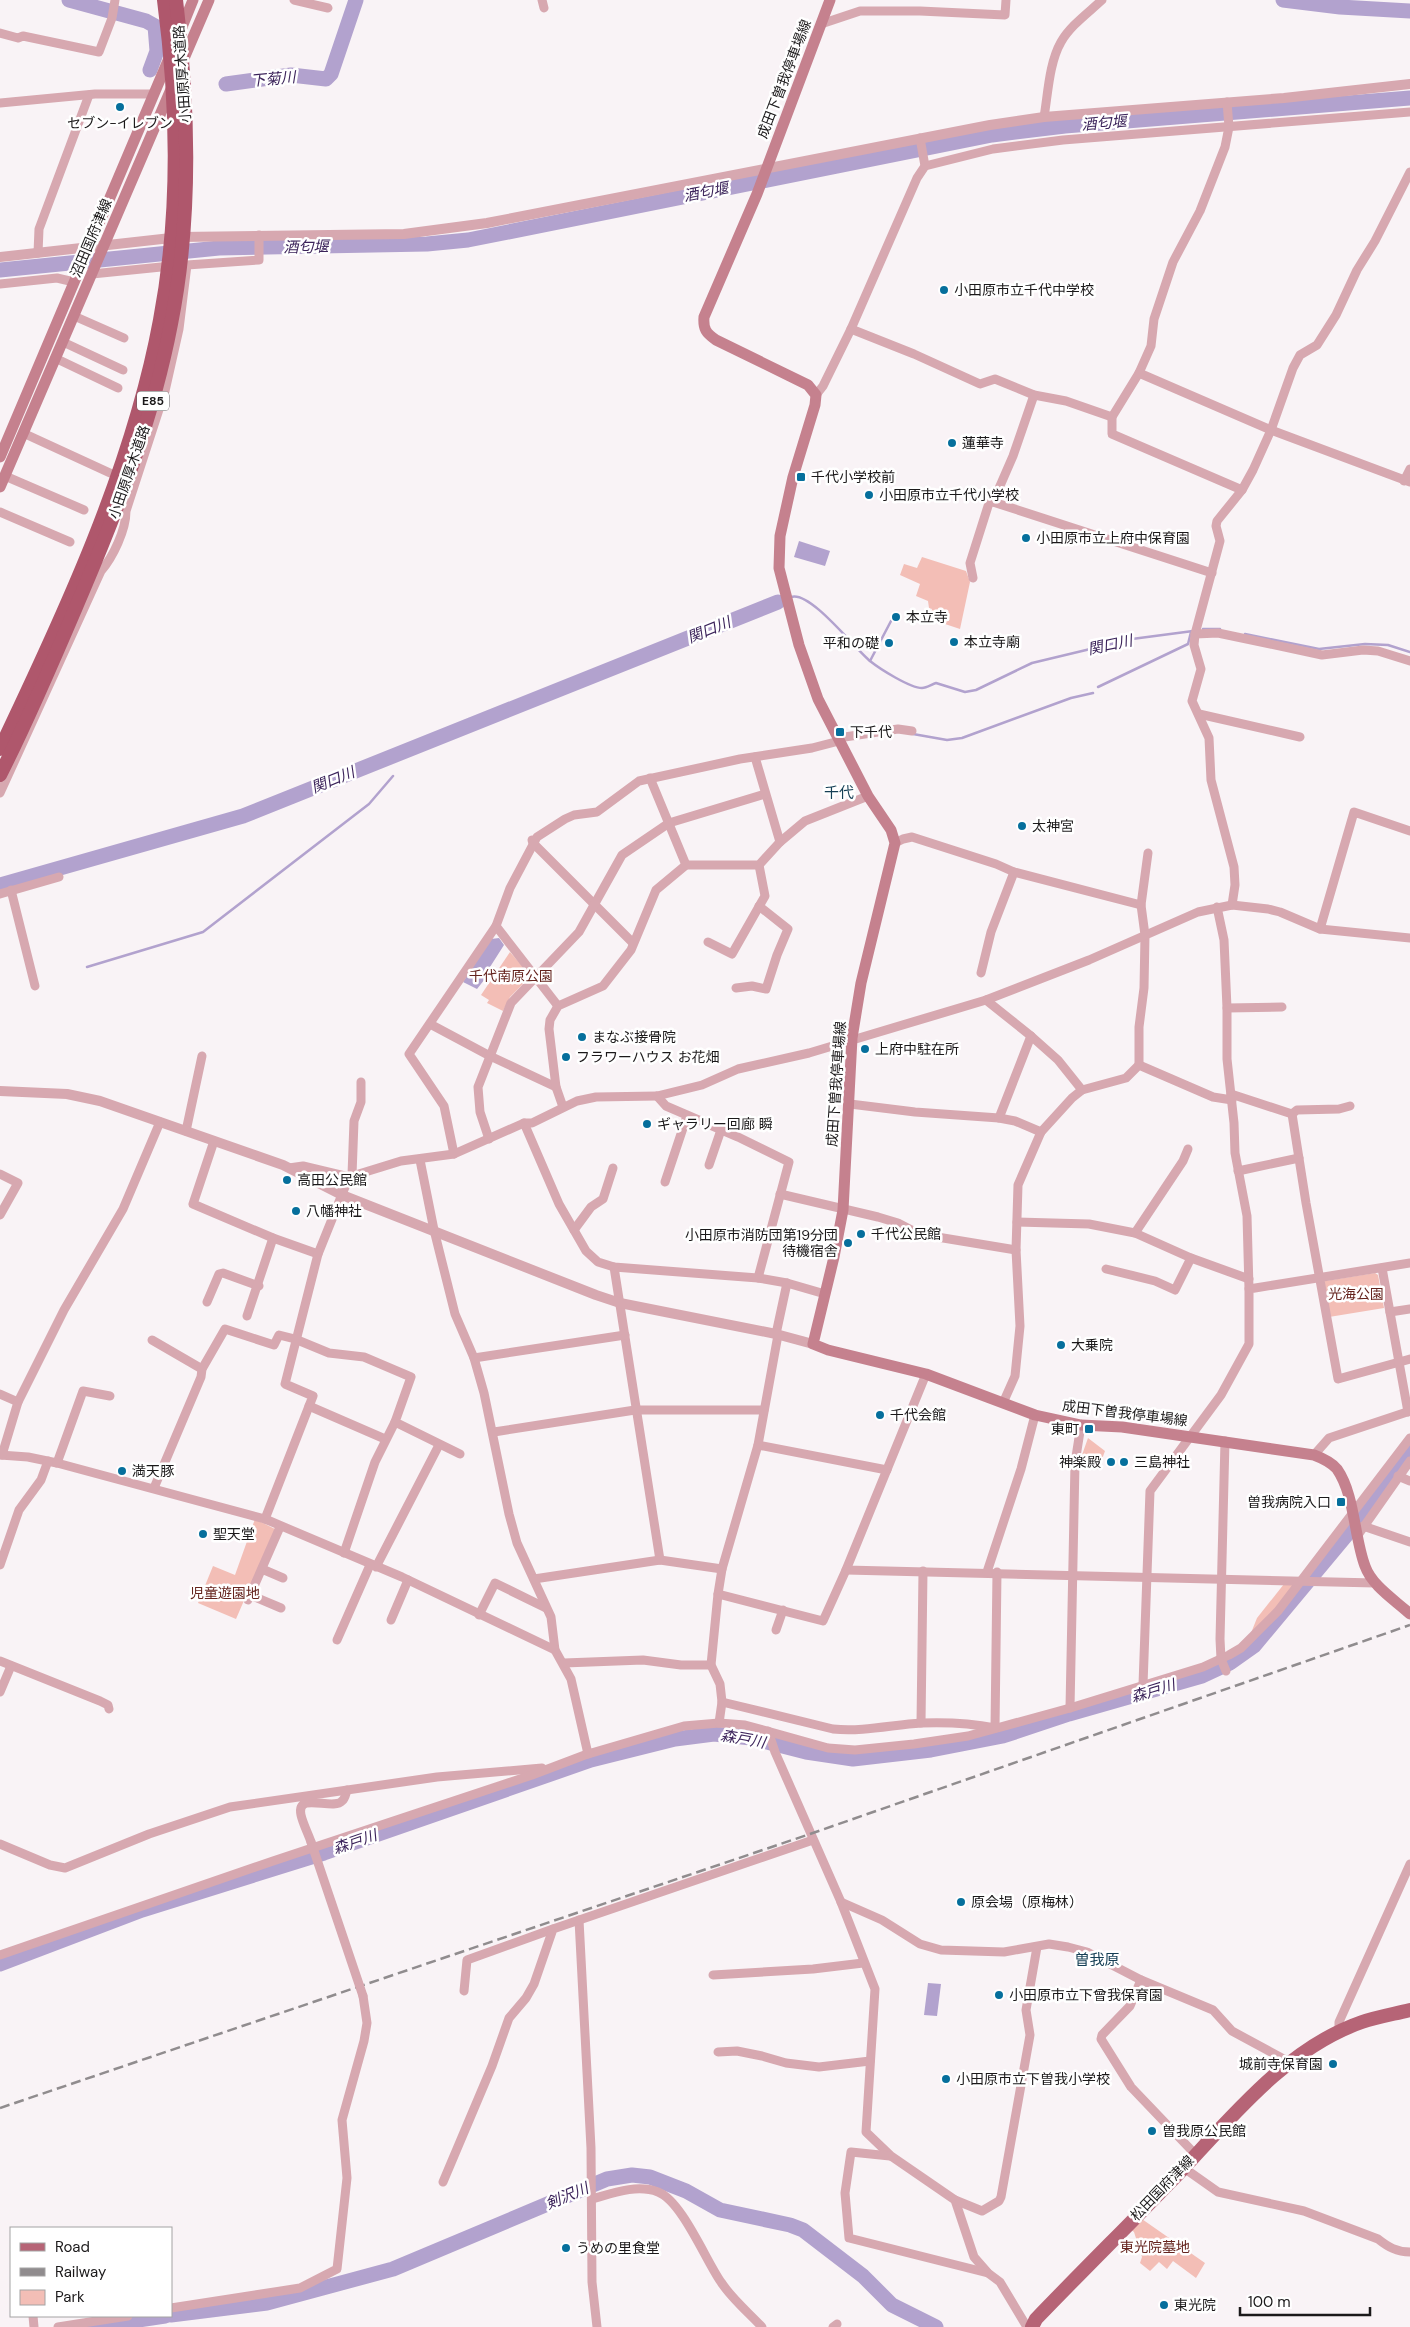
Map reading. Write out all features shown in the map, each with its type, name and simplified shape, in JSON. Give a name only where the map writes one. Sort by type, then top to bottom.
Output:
[{"type":"highway","name":"小田原厚木道路","points":[[0,749],[45,652],[103,514],[128,448],[147,380],[168,271],[174,204],[174,106],[164,0]]},
{"type":"highway","name":"小田原厚木道路","points":[[0,775],[55,656],[114,519],[138,452],[159,383],[172,322],[184,208],[185,102],[176,0]]},
{"type":"main road","name":"沼田国府津線","points":[[0,457],[193,0]]},
{"type":"main road","name":"沼田国府津線","points":[[0,487],[208,0]]},
{"type":"main road","name":"成田下曽我停車場線","points":[[816,395],[808,385],[716,340],[703,327],[704,317],[757,194],[830,0]]},
{"type":"main road","points":[[816,395],[815,405],[793,477],[780,536],[779,568],[799,646],[818,699],[868,796],[891,830],[895,843]]},
{"type":"main road","name":"成田下曽我停車場線","points":[[895,843],[861,983],[852,1038],[850,1104],[842,1210],[813,1344],[828,1350],[926,1374],[1035,1415],[1081,1425],[1122,1427],[1225,1441],[1314,1455],[1328,1461],[1336,1469],[1344,1483],[1360,1530],[1365,1567],[1375,1583],[1410,1614]]},
{"type":"main road","name":"松田国府津線","points":[[1032,2327],[1036,2319],[1184,2168],[1238,2109],[1291,2063],[1316,2045],[1362,2022],[1410,2010]]},
{"type":"street","points":[[0,33],[11,37],[23,36],[99,52],[112,18],[115,0]]},
{"type":"street","points":[[294,0],[328,8]]},
{"type":"street","points":[[821,24],[860,11],[920,11],[1005,15],[1006,0]]},
{"type":"street","points":[[1044,117],[1054,63],[1061,42],[1076,24],[1102,0]]},
{"type":"street","points":[[0,257],[88,250],[180,237],[404,234],[440,230],[487,223],[990,125],[1044,117],[1410,84]]},
{"type":"street","points":[[0,103],[89,95],[153,94]]},
{"type":"street","points":[[38,253],[39,229],[89,95]]},
{"type":"street","points":[[1227,102],[1229,127],[1225,147],[1200,211],[1173,262],[1154,319],[1151,346],[1139,373],[1112,417],[1112,434],[1242,490]]},
{"type":"street","points":[[924,162],[993,149],[1063,140],[1410,112]]},
{"type":"street","points":[[816,395],[823,386],[851,330],[924,162],[920,138]]},
{"type":"street","points":[[1232,905],[1235,885],[1234,867],[1211,780],[1209,738],[1192,701],[1201,669],[1194,645],[1196,630],[1220,541],[1216,526],[1217,521],[1242,490],[1271,430],[1293,368],[1300,355],[1317,345],[1336,315],[1357,270],[1375,241],[1410,172]]},
{"type":"street","points":[[93,271],[259,260],[259,236]]},
{"type":"street","points":[[0,793],[101,571],[109,562],[126,520],[126,511],[165,391],[179,329],[186,265]]},
{"type":"street","points":[[0,284],[56,278],[74,282]]},
{"type":"street","points":[[74,316],[124,338]]},
{"type":"street","points":[[851,330],[914,354],[980,384],[995,379],[1034,395],[1066,401],[1112,417]]},
{"type":"street","points":[[62,342],[123,370]]},
{"type":"street","points":[[55,358],[118,388]]},
{"type":"street","points":[[1139,373],[1271,430],[1407,481],[1410,469]]},
{"type":"street","points":[[973,578],[970,563],[989,503],[993,502],[1014,456],[1034,395]]},
{"type":"street","points":[[23,433],[110,473]]},
{"type":"street","points":[[5,476],[84,510]]},
{"type":"street","points":[[993,502],[1212,573]]},
{"type":"street","points":[[0,512],[70,542]]},
{"type":"street","points":[[1196,630],[1322,655],[1363,650],[1378,651],[1410,661]]},
{"type":"street","points":[[1199,714],[1300,737]]},
{"type":"street","points":[[454,1154],[444,1106],[409,1054],[496,926],[510,888],[532,840],[565,818],[597,812],[639,780],[755,757],[812,748],[838,740],[898,729],[912,731]]},
{"type":"street","points":[[755,757],[780,842]]},
{"type":"street","points":[[650,778],[686,865]]},
{"type":"street","points":[[489,1139],[480,1112],[478,1087],[511,1004],[579,932],[622,855],[669,823],[765,794]]},
{"type":"street","points":[[563,1107],[556,1087],[550,1020],[558,1006],[602,986],[631,950],[656,890],[686,865],[759,866],[780,842],[805,821],[868,796]]},
{"type":"street","points":[[1320,929],[1354,812],[1410,831]]},
{"type":"street","points":[[895,843],[903,839],[912,838],[996,864],[1014,872],[1141,905]]},
{"type":"street","points":[[532,840],[633,942]]},
{"type":"street","points":[[1003,1403],[1015,1376],[1020,1326],[1016,1250],[1018,1185],[1041,1132],[1053,1116],[1082,1090],[1126,1078],[1139,1065],[1139,1027],[1144,988],[1145,935],[1141,905],[1148,853]]},
{"type":"street","points":[[708,942],[732,954],[765,896],[759,866]]},
{"type":"street","points":[[981,973],[991,932],[1014,872]]},
{"type":"street","points":[[0,894],[59,877]]},
{"type":"street","points":[[12,890],[35,986]]},
{"type":"street","points":[[289,1168],[303,1166],[351,1176],[401,1161],[454,1154],[524,1123],[532,1123],[563,1107],[596,1097],[657,1096],[702,1085],[738,1069],[809,1053],[852,1038],[986,1000],[1198,912],[1217,907],[1232,905],[1280,912],[1320,929],[1410,938]]},
{"type":"street","points":[[736,988],[752,986],[766,989],[788,929],[759,906]]},
{"type":"street","points":[[1143,1685],[1150,1491],[1221,1394],[1249,1344],[1250,1279],[1247,1216],[1238,1171],[1227,1059],[1224,940],[1217,907]]},
{"type":"street","points":[[496,926],[558,1006]]},
{"type":"street","points":[[986,1000],[1058,1060],[1082,1090]]},
{"type":"street","points":[[1227,1008],[1282,1007]]},
{"type":"street","points":[[430,1024],[490,1056],[556,1087]]},
{"type":"street","points":[[999,1118],[1031,1036]]},
{"type":"street","points":[[186,1131],[202,1056]]},
{"type":"street","points":[[1139,1065],[1214,1097],[1232,1097],[1292,1114]]},
{"type":"street","points":[[266,1519],[313,1396],[285,1384],[295,1338],[318,1254],[351,1176],[354,1121],[361,1102],[362,1082]]},
{"type":"street","points":[[0,1091],[67,1094],[100,1101],[289,1168],[342,1195],[620,1303],[777,1334],[813,1344]]},
{"type":"street","points":[[657,1096],[666,1106],[789,1162],[758,1278]]},
{"type":"street","points":[[850,1104],[914,1112],[999,1118],[1015,1121],[1041,1132]]},
{"type":"street","points":[[1292,1114],[1297,1110],[1339,1109],[1350,1106]]},
{"type":"street","points":[[1292,1114],[1298,1158],[1338,1379],[1410,1359]]},
{"type":"street","points":[[665,1182],[687,1116]]},
{"type":"street","points":[[160,1122],[123,1209],[64,1310],[18,1402],[1,1455],[52,1462],[266,1519],[280,1527],[408,1580],[555,1650]]},
{"type":"street","points":[[524,1123],[559,1204],[591,1257],[606,1266],[758,1278],[787,1282],[825,1294]]},
{"type":"street","points":[[709,1165],[720,1130]]},
{"type":"street","points":[[214,1141],[193,1204],[273,1238],[318,1254]]},
{"type":"street","points":[[1135,1233],[1183,1160],[1188,1149]]},
{"type":"street","points":[[1238,1171],[1298,1158]]},
{"type":"street","points":[[420,1160],[434,1230],[455,1314],[474,1358],[494,1432],[509,1514],[517,1543],[550,1617],[555,1650],[564,1663],[571,1679],[590,1753]]},
{"type":"street","points":[[574,1230],[591,1207],[604,1199],[612,1168]]},
{"type":"street","points":[[0,1174],[18,1183],[0,1214]]},
{"type":"street","points":[[780,1194],[878,1217],[898,1223],[919,1234],[1016,1250]]},
{"type":"street","points":[[1016,1222],[1090,1224],[1135,1233],[1191,1258],[1250,1279]]},
{"type":"street","points":[[248,1316],[273,1238]]},
{"type":"street","points":[[1106,1269],[1155,1281],[1175,1290],[1191,1258]]},
{"type":"street","points":[[1249,1290],[1410,1263]]},
{"type":"street","points":[[614,1267],[660,1560]]},
{"type":"street","points":[[1314,1455],[1329,1438],[1409,1412],[1382,1268]]},
{"type":"street","points":[[207,1302],[219,1274],[224,1273],[259,1286]]},
{"type":"street","points":[[719,1723],[722,1702],[720,1684],[711,1665],[718,1594],[722,1569],[758,1445],[787,1282]]},
{"type":"street","points":[[1390,1312],[1410,1309]]},
{"type":"street","points":[[154,1488],[201,1377],[202,1369],[225,1328],[274,1345],[279,1335],[295,1338],[329,1353],[364,1358],[411,1377],[395,1422],[375,1462],[344,1553]]},
{"type":"street","points":[[474,1358],[625,1335]]},
{"type":"street","points":[[152,1340],[202,1369]]},
{"type":"street","points":[[718,1594],[783,1610],[808,1619],[823,1621],[846,1570],[926,1374]]},
{"type":"street","points":[[0,1565],[20,1510],[52,1462],[83,1391],[110,1396]]},
{"type":"street","points":[[0,1394],[18,1402]]},
{"type":"street","points":[[309,1406],[385,1439]]},
{"type":"street","points":[[494,1432],[635,1410],[764,1410]]},
{"type":"street","points":[[987,1572],[1021,1469],[1035,1415]]},
{"type":"street","points":[[395,1422],[460,1454]]},
{"type":"street","points":[[1070,1708],[1075,1463],[1081,1425]]},
{"type":"street","points":[[0,1955],[590,1753],[684,1726],[719,1723],[745,1725],[828,1748],[855,1750],[968,1736],[1070,1708],[1202,1667],[1221,1660],[1241,1648],[1278,1611],[1410,1438]]},
{"type":"street","points":[[1225,1441],[1221,1660],[1226,1671]]},
{"type":"street","points":[[338,1640],[373,1566],[439,1445]]},
{"type":"street","points":[[758,1445],[887,1470]]},
{"type":"street","points":[[1410,1460],[1360,1530],[1410,1542]]},
{"type":"street","points":[[1398,1476],[1410,1481]]},
{"type":"street","points":[[280,1527],[250,1597],[281,1608]]},
{"type":"street","points":[[534,1579],[660,1560],[722,1569]]},
{"type":"street","points":[[262,1569],[283,1578]]},
{"type":"street","points":[[846,1570],[998,1572],[1375,1583]]},
{"type":"street","points":[[921,1723],[923,1571]]},
{"type":"street","points":[[995,1728],[998,1572]]},
{"type":"street","points":[[391,1620],[408,1580]]},
{"type":"street","points":[[479,1615],[495,1582],[546,1608]]},
{"type":"street","points":[[776,1630],[783,1610]]},
{"type":"street","points":[[564,1663],[643,1660],[681,1665],[711,1665]]},
{"type":"street","points":[[0,1662],[96,1699],[108,1705],[109,1710]]},
{"type":"street","points":[[0,1692],[10,1666]]},
{"type":"street","points":[[722,1702],[832,1729],[849,1730],[921,1723],[968,1722],[995,1728]]},
{"type":"street","points":[[768,1732],[841,1902],[863,1963],[875,1989],[866,2132],[891,2156],[955,2200],[982,2211],[999,2201],[1001,2197],[1030,2035],[1026,2010],[1037,1947]]},
{"type":"street","points":[[0,1844],[65,1868],[149,1834],[230,1807],[437,1777],[550,1768]]},
{"type":"street","points":[[172,2308],[300,2288],[337,2268],[347,2178],[342,2120],[364,2041],[367,2023],[363,1996],[301,1813],[303,1805],[309,1802],[336,1805],[342,1801],[347,1790]]},
{"type":"street","points":[[464,1991],[467,1960],[813,1840]]},
{"type":"street","points":[[1339,2033],[1339,2022],[1410,1864]]},
{"type":"street","points":[[841,1902],[882,1920],[929,1947],[941,1950],[1004,1952],[1058,1946],[1087,1952],[1141,1980],[1214,2010],[1232,2031],[1291,2063]]},
{"type":"street","points":[[579,1920],[592,2196],[592,2282],[597,2327]]},
{"type":"street","points":[[443,2182],[492,2066],[509,2018],[526,1998],[534,1984],[553,1929]]},
{"type":"street","points":[[713,1976],[813,1970],[863,1963]]},
{"type":"street","points":[[1141,1980],[1130,2006],[1102,2035],[1101,2040],[1131,2087],[1195,2154]]},
{"type":"street","points":[[718,2052],[737,2051],[786,2063],[819,2067],[870,2061]]},
{"type":"street","points":[[891,2156],[852,2152],[845,2194],[849,2238],[988,2274]]},
{"type":"street","points":[[1184,2168],[1218,2192],[1304,2211],[1378,2239],[1388,2247],[1402,2252],[1410,2252]]},
{"type":"street","points":[[592,2196],[634,2188],[656,2191],[664,2196],[690,2228],[721,2283],[762,2327]]},
{"type":"street","points":[[955,2200],[974,2257],[988,2274],[1000,2282],[1027,2327]]},
{"type":"street","points":[[58,2327],[122,2317]]},
{"type":"green space","points":[[922,557],[966,571],[970,582],[960,629],[930,619],[932,609],[929,608],[928,601],[916,596],[920,584],[900,575],[904,564],[917,568]]},
{"type":"green space","name":"千代南原公園","points":[[510,952],[529,974],[529,978],[510,997],[503,1011],[487,1003],[489,1000],[481,995]]},
{"type":"green space","name":"光海公園","points":[[1375,1273],[1378,1275],[1384,1308],[1329,1317],[1323,1284],[1325,1281]]},
{"type":"green space","points":[[1088,1438],[1105,1451],[1098,1470],[1089,1466],[1091,1459],[1082,1455]]},
{"type":"green space","name":"児童遊園地","points":[[255,1519],[275,1529],[236,1619],[198,1603],[213,1566],[235,1575]]},
{"type":"green space","points":[[1284,1584],[1295,1584],[1276,1609],[1249,1638],[1257,1618]]},
{"type":"green space","name":"東光院墓地","points":[[1139,2217],[1205,2263],[1196,2278],[1173,2261],[1167,2269],[1159,2262],[1150,2271],[1140,2263],[1142,2257],[1134,2232],[1129,2228]]},
{"type":"shaded area","points":[[799,541],[830,551],[825,566],[794,557]]},
{"type":"shaded area","points":[[499,938],[504,945],[490,967],[492,970],[477,989],[463,982],[491,939]]},
{"type":"shaded area","points":[[928,1983],[941,1984],[937,2016],[924,2015]]},
{"type":"waterway","name":"下菊川","points":[[69,0],[146,21],[155,26],[157,51],[150,70]]},
{"type":"waterway","name":"下菊川","points":[[226,84],[291,75],[326,79],[331,74],[356,0]]},
{"type":"waterway","name":"下菊川","points":[[1283,0],[1340,7],[1410,11]]},
{"type":"waterway","name":"酒匂堰","points":[[0,270],[219,248],[427,244],[468,240],[992,135],[1065,126],[1410,98]]},
{"type":"waterway","name":"関口川","points":[[791,597],[799,597],[809,602],[832,622],[863,655],[895,678],[917,687],[924,688],[936,683],[965,692],[976,690],[1032,663],[1132,639],[1193,631]]},
{"type":"waterway","name":"関口川","points":[[0,885],[243,816],[778,602]]},
{"type":"waterway","points":[[870,661],[891,621]]},
{"type":"waterway","name":"関口川","points":[[1203,629],[1220,629]]},
{"type":"waterway","points":[[1098,687],[1188,644],[1191,632]]},
{"type":"waterway","name":"関口川","points":[[1245,634],[1319,649],[1365,644],[1388,645],[1410,652]]},
{"type":"waterway","points":[[913,734],[947,740],[962,738],[1071,698],[1093,693]]},
{"type":"waterway","points":[[87,967],[203,932],[369,804],[393,776]]},
{"type":"waterway","name":"森戸川","points":[[0,1964],[142,1910],[324,1853],[591,1760],[675,1739],[714,1734],[751,1738],[806,1752],[853,1759],[931,1750],[1003,1736],[1069,1714],[1202,1676],[1230,1663],[1254,1646],[1364,1514],[1410,1452]]},
{"type":"waterway","name":"剣沢川","points":[[172,2315],[267,2303],[393,2269],[607,2179],[632,2175],[650,2177],[686,2191],[720,2210],[790,2225],[803,2230],[863,2276],[892,2305],[936,2327]]},
{"type":"waterway","name":"剣沢川","points":[[93,2327],[158,2317]]},
{"type":"railway","points":[[0,2108],[810,1834],[1410,1625]]},
{"type":"place","name":"セブン-イレブン","points":[[120,107]]},
{"type":"place","name":"小田原市立千代中学校","points":[[944,290]]},
{"type":"place","name":"蓮華寺","points":[[952,443]]},
{"type":"place","name":"千代小学校前","points":[[801,477]]},
{"type":"place","name":"小田原市立千代小学校","points":[[869,495]]},
{"type":"place","name":"小田原市立上府中保育園","points":[[1026,538]]},
{"type":"place","name":"本立寺","points":[[896,617]]},
{"type":"place","name":"本立寺廟","points":[[954,642]]},
{"type":"place","name":"平和の礎","points":[[889,643]]},
{"type":"place","name":"下千代","points":[[840,732]]},
{"type":"place","name":"太神宮","points":[[1022,826]]},
{"type":"place","name":"まなぶ接骨院","points":[[582,1037]]},
{"type":"place","name":"上府中駐在所","points":[[865,1049]]},
{"type":"place","name":"フラワーハウス お花畑","points":[[566,1057]]},
{"type":"place","name":"ギャラリー回廊 瞬","points":[[647,1124]]},
{"type":"place","name":"高田公民館","points":[[287,1180]]},
{"type":"place","name":"八幡神社","points":[[296,1211]]},
{"type":"place","name":"千代公民館","points":[[861,1234]]},
{"type":"place","name":"小田原市消防団第19分団 待機宿舎","points":[[848,1243]]},
{"type":"place","name":"大乗院","points":[[1061,1345]]},
{"type":"place","name":"千代会館","points":[[880,1415]]},
{"type":"place","name":"東町","points":[[1089,1429]]},
{"type":"place","name":"神楽殿","points":[[1111,1462]]},
{"type":"place","name":"三島神社","points":[[1124,1462]]},
{"type":"place","name":"満天豚","points":[[122,1471]]},
{"type":"place","name":"曽我病院入口","points":[[1341,1502]]},
{"type":"place","name":"聖天堂","points":[[203,1534]]},
{"type":"place","name":"原会場（原梅林）","points":[[961,1902]]},
{"type":"place","name":"小田原市立下曾我保育園","points":[[999,1995]]},
{"type":"place","name":"城前寺保育園","points":[[1333,2064]]},
{"type":"place","name":"小田原市立下曽我小学校","points":[[946,2079]]},
{"type":"place","name":"曽我原公民館","points":[[1152,2131]]},
{"type":"place","name":"うめの里食堂","points":[[566,2248]]},
{"type":"place","name":"東光院","points":[[1164,2305]]},
{"type":"district","name":"千代","points":[[839,793]]},
{"type":"district","name":"曽我原","points":[[1097,1960]]}]
